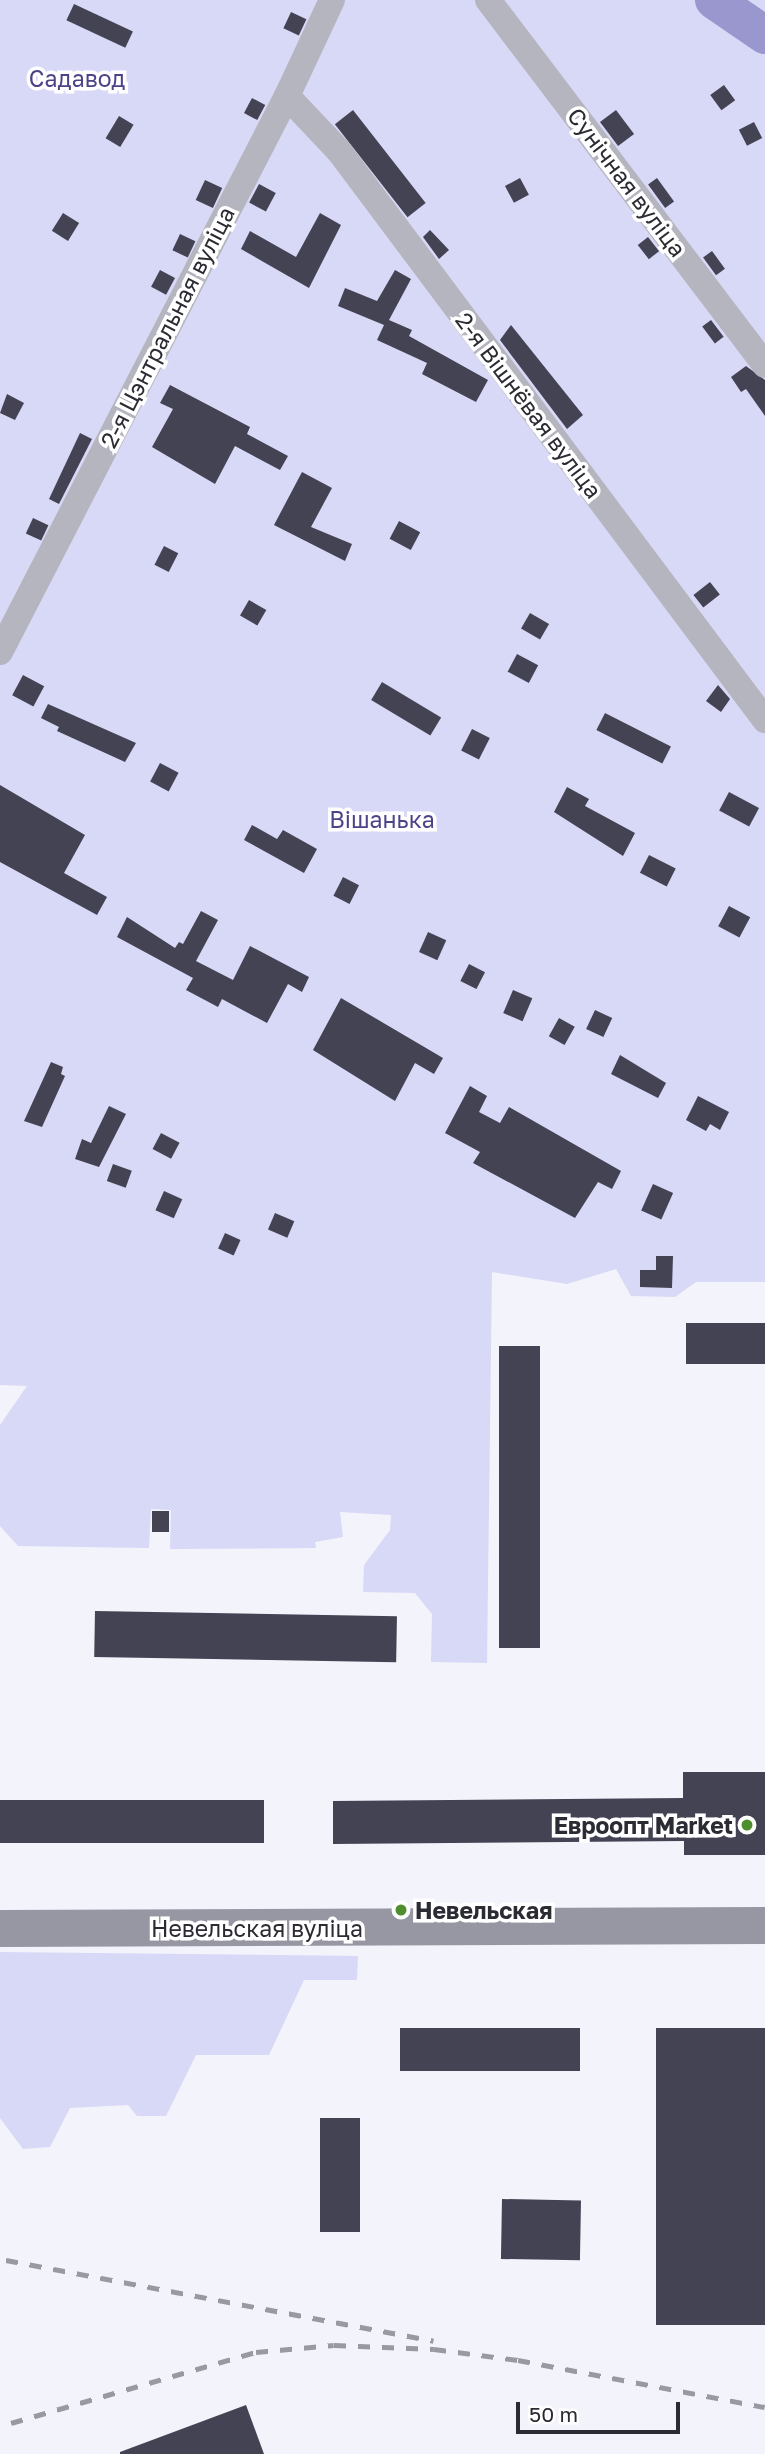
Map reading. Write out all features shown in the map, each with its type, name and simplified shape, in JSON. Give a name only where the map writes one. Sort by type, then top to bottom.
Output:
[{"type":"street","name":"2-я Цэнтральная вуліца","points":[[0,652],[287,96],[332,0]]},
{"type":"street","name":"Сунічная вуліца","points":[[488,0],[765,365]]},
{"type":"street","name":"2-я Вішнёвая вуліца","points":[[287,96],[339,151],[765,720]]},
{"type":"street","name":"Невельская вуліца","points":[[0,1928],[765,1925]]},
{"type":"green space","name":"Вішанька","points":[[0,0],[765,0],[765,1282],[696,1282],[675,1297],[631,1296],[616,1269],[567,1284],[492,1272],[487,1663],[431,1662],[432,1614],[415,1593],[363,1592],[364,1565],[390,1530],[391,1515],[340,1512],[343,1537],[315,1542],[316,1548],[170,1549],[171,1510],[151,1509],[149,1548],[18,1546],[0,1526],[0,1425],[27,1386],[0,1385]]},
{"type":"green space","points":[[0,1952],[358,1956],[357,1980],[304,1980],[269,2055],[196,2055],[166,2116],[137,2116],[128,2105],[70,2108],[50,2147],[23,2149],[0,2118]]},
{"type":"building","points":[[74,4],[133,31],[125,48],[66,20]]},
{"type":"building","points":[[291,12],[306,19],[299,35],[283,28]]},
{"type":"building","points":[[724,85],[735,100],[721,110],[710,95]]},
{"type":"building","points":[[252,98],[265,105],[257,120],[244,113]]},
{"type":"building","points":[[353,110],[426,203],[408,217],[335,124]]},
{"type":"building","points":[[616,110],[634,134],[618,146],[600,122]]},
{"type":"building","points":[[119,116],[134,125],[120,147],[106,138]]},
{"type":"building","points":[[754,122],[762,138],[747,146],[739,130]]},
{"type":"building","points":[[520,178],[529,195],[514,203],[505,186]]},
{"type":"building","points":[[657,178],[674,201],[665,208],[648,184]]},
{"type":"building","points":[[205,180],[222,188],[213,208],[196,200]]},
{"type":"building","points":[[259,184],[276,193],[266,211],[249,203]]},
{"type":"building","points":[[63,213],[79,223],[68,241],[52,231]]},
{"type":"building","points":[[320,213],[341,225],[309,288],[241,249],[250,231],[296,257]]},
{"type":"building","points":[[430,230],[449,250],[439,259],[423,237]]},
{"type":"building","points":[[180,234],[195,241],[188,257],[172,250]]},
{"type":"building","points":[[648,237],[659,251],[649,259],[638,245]]},
{"type":"building","points":[[712,251],[725,269],[716,275],[703,257]]},
{"type":"building","points":[[160,270],[175,278],[166,295],[151,287]]},
{"type":"building","points":[[395,270],[411,279],[389,320],[412,330],[409,336],[488,380],[476,402],[422,374],[427,363],[377,340],[384,325],[338,306],[345,288],[377,301]]},
{"type":"building","points":[[711,320],[724,337],[715,343],[702,327]]},
{"type":"building","points":[[511,325],[583,415],[567,429],[500,340]]},
{"type":"building","points":[[746,366],[765,380],[765,416],[746,389],[741,392],[731,377]]},
{"type":"building","points":[[170,385],[250,427],[247,434],[288,456],[280,470],[235,446],[215,484],[152,447],[173,409],[160,403]]},
{"type":"building","points":[[7,394],[24,403],[15,420],[0,413]]},
{"type":"building","points":[[80,433],[92,439],[59,504],[49,499]]},
{"type":"building","points":[[302,472],[332,488],[311,527],[352,544],[345,561],[274,525]]},
{"type":"building","points":[[33,518],[48,525],[41,541],[26,533]]},
{"type":"building","points":[[399,521],[420,532],[411,550],[390,539]]},
{"type":"building","points":[[164,546],[178,553],[169,572],[154,565]]},
{"type":"building","points":[[710,582],[720,595],[703,608],[693,595]]},
{"type":"building","points":[[249,600],[266,610],[257,626],[240,616]]},
{"type":"building","points":[[530,613],[549,624],[540,640],[521,629]]},
{"type":"building","points":[[517,654],[538,665],[529,683],[508,672]]},
{"type":"building","points":[[23,675],[44,686],[33,707],[12,695]]},
{"type":"building","points":[[382,682],[441,718],[430,736],[371,700]]},
{"type":"building","points":[[718,685],[730,699],[721,712],[706,701]]},
{"type":"building","points":[[48,704],[136,743],[125,762],[57,731],[59,727],[41,718]]},
{"type":"building","points":[[605,713],[671,747],[662,764],[596,730]]},
{"type":"building","points":[[472,729],[490,738],[479,759],[461,750]]},
{"type":"building","points":[[160,763],[179,773],[169,791],[150,782]]},
{"type":"building","points":[[0,785],[85,835],[64,873],[107,897],[97,915],[0,862]]},
{"type":"building","points":[[567,787],[589,799],[585,806],[635,833],[623,856],[554,812]]},
{"type":"building","points":[[729,792],[759,808],[749,827],[719,811]]},
{"type":"building","points":[[252,825],[277,839],[283,830],[317,849],[304,873],[244,840]]},
{"type":"building","points":[[649,855],[676,869],[667,886],[640,873]]},
{"type":"building","points":[[343,877],[359,885],[350,904],[333,896]]},
{"type":"building","points":[[729,906],[750,917],[739,938],[718,926]]},
{"type":"building","points":[[201,911],[218,920],[196,961],[233,980],[250,946],[309,977],[302,992],[288,984],[267,1023],[222,999],[218,1007],[186,990],[193,978],[117,937],[127,917],[175,948],[179,942],[183,944]]},
{"type":"building","points":[[428,932],[446,940],[437,960],[419,952]]},
{"type":"building","points":[[469,964],[485,972],[476,989],[460,981]]},
{"type":"building","points":[[513,990],[532,998],[523,1021],[503,1013]]},
{"type":"building","points":[[341,998],[443,1058],[434,1074],[415,1063],[395,1101],[313,1050]]},
{"type":"building","points":[[595,1010],[612,1018],[603,1037],[586,1029]]},
{"type":"building","points":[[559,1018],[575,1027],[565,1045],[549,1036]]},
{"type":"building","points":[[620,1055],[666,1083],[658,1098],[611,1074]]},
{"type":"building","points":[[51,1062],[63,1067],[61,1074],[65,1076],[42,1127],[24,1121]]},
{"type":"building","points":[[470,1086],[487,1096],[479,1112],[500,1123],[509,1107],[621,1171],[612,1189],[598,1182],[575,1218],[473,1163],[480,1152],[445,1133]]},
{"type":"building","points":[[698,1096],[729,1112],[720,1130],[710,1124],[706,1131],[686,1120]]},
{"type":"building","points":[[109,1106],[126,1114],[99,1167],[75,1159],[82,1139],[91,1143]]},
{"type":"building","points":[[161,1133],[180,1143],[171,1159],[153,1149]]},
{"type":"building","points":[[113,1164],[132,1171],[126,1188],[107,1181]]},
{"type":"building","points":[[653,1184],[673,1193],[661,1219],[641,1210]]},
{"type":"building","points":[[164,1191],[182,1199],[174,1218],[155,1210]]},
{"type":"building","points":[[275,1213],[294,1221],[287,1238],[268,1230]]},
{"type":"building","points":[[225,1233],[241,1240],[234,1255],[218,1249]]},
{"type":"building","points":[[656,1256],[673,1256],[672,1288],[640,1287],[640,1270],[656,1270]]},
{"type":"building","points":[[686,1323],[765,1323],[765,1364],[686,1364]]},
{"type":"building","points":[[499,1346],[540,1346],[540,1648],[499,1648]]},
{"type":"building","points":[[152,1511],[169,1511],[169,1532],[152,1532]]},
{"type":"building","points":[[95,1611],[397,1616],[396,1662],[94,1657]]},
{"type":"building","points":[[683,1772],[765,1772],[765,1855],[684,1855],[684,1841],[333,1844],[333,1801],[683,1798]]},
{"type":"building","points":[[0,1800],[264,1800],[264,1843],[0,1843]]},
{"type":"building","points":[[400,2028],[580,2028],[580,2071],[400,2071]]},
{"type":"building","points":[[656,2028],[765,2028],[765,2325],[656,2325]]},
{"type":"building","points":[[320,2118],[360,2118],[360,2232],[320,2232]]},
{"type":"building","points":[[502,2199],[581,2200],[580,2260],[501,2259]]},
{"type":"building","points":[[246,2405],[264,2454],[120,2454],[120,2452]]},
{"type":"waterway","points":[[714,0],[765,35]]},
{"type":"railway","points":[[6,2260],[433,2341]]},
{"type":"railway","points":[[11,2423],[256,2352],[334,2345],[434,2349],[518,2360],[765,2407]]},
{"type":"place","name":"Евроопт Market","points":[[747,1825]]},
{"type":"place","name":"Невельская","points":[[401,1910]]},
{"type":"park label","name":"Садавод","points":[[77,78]]}]
